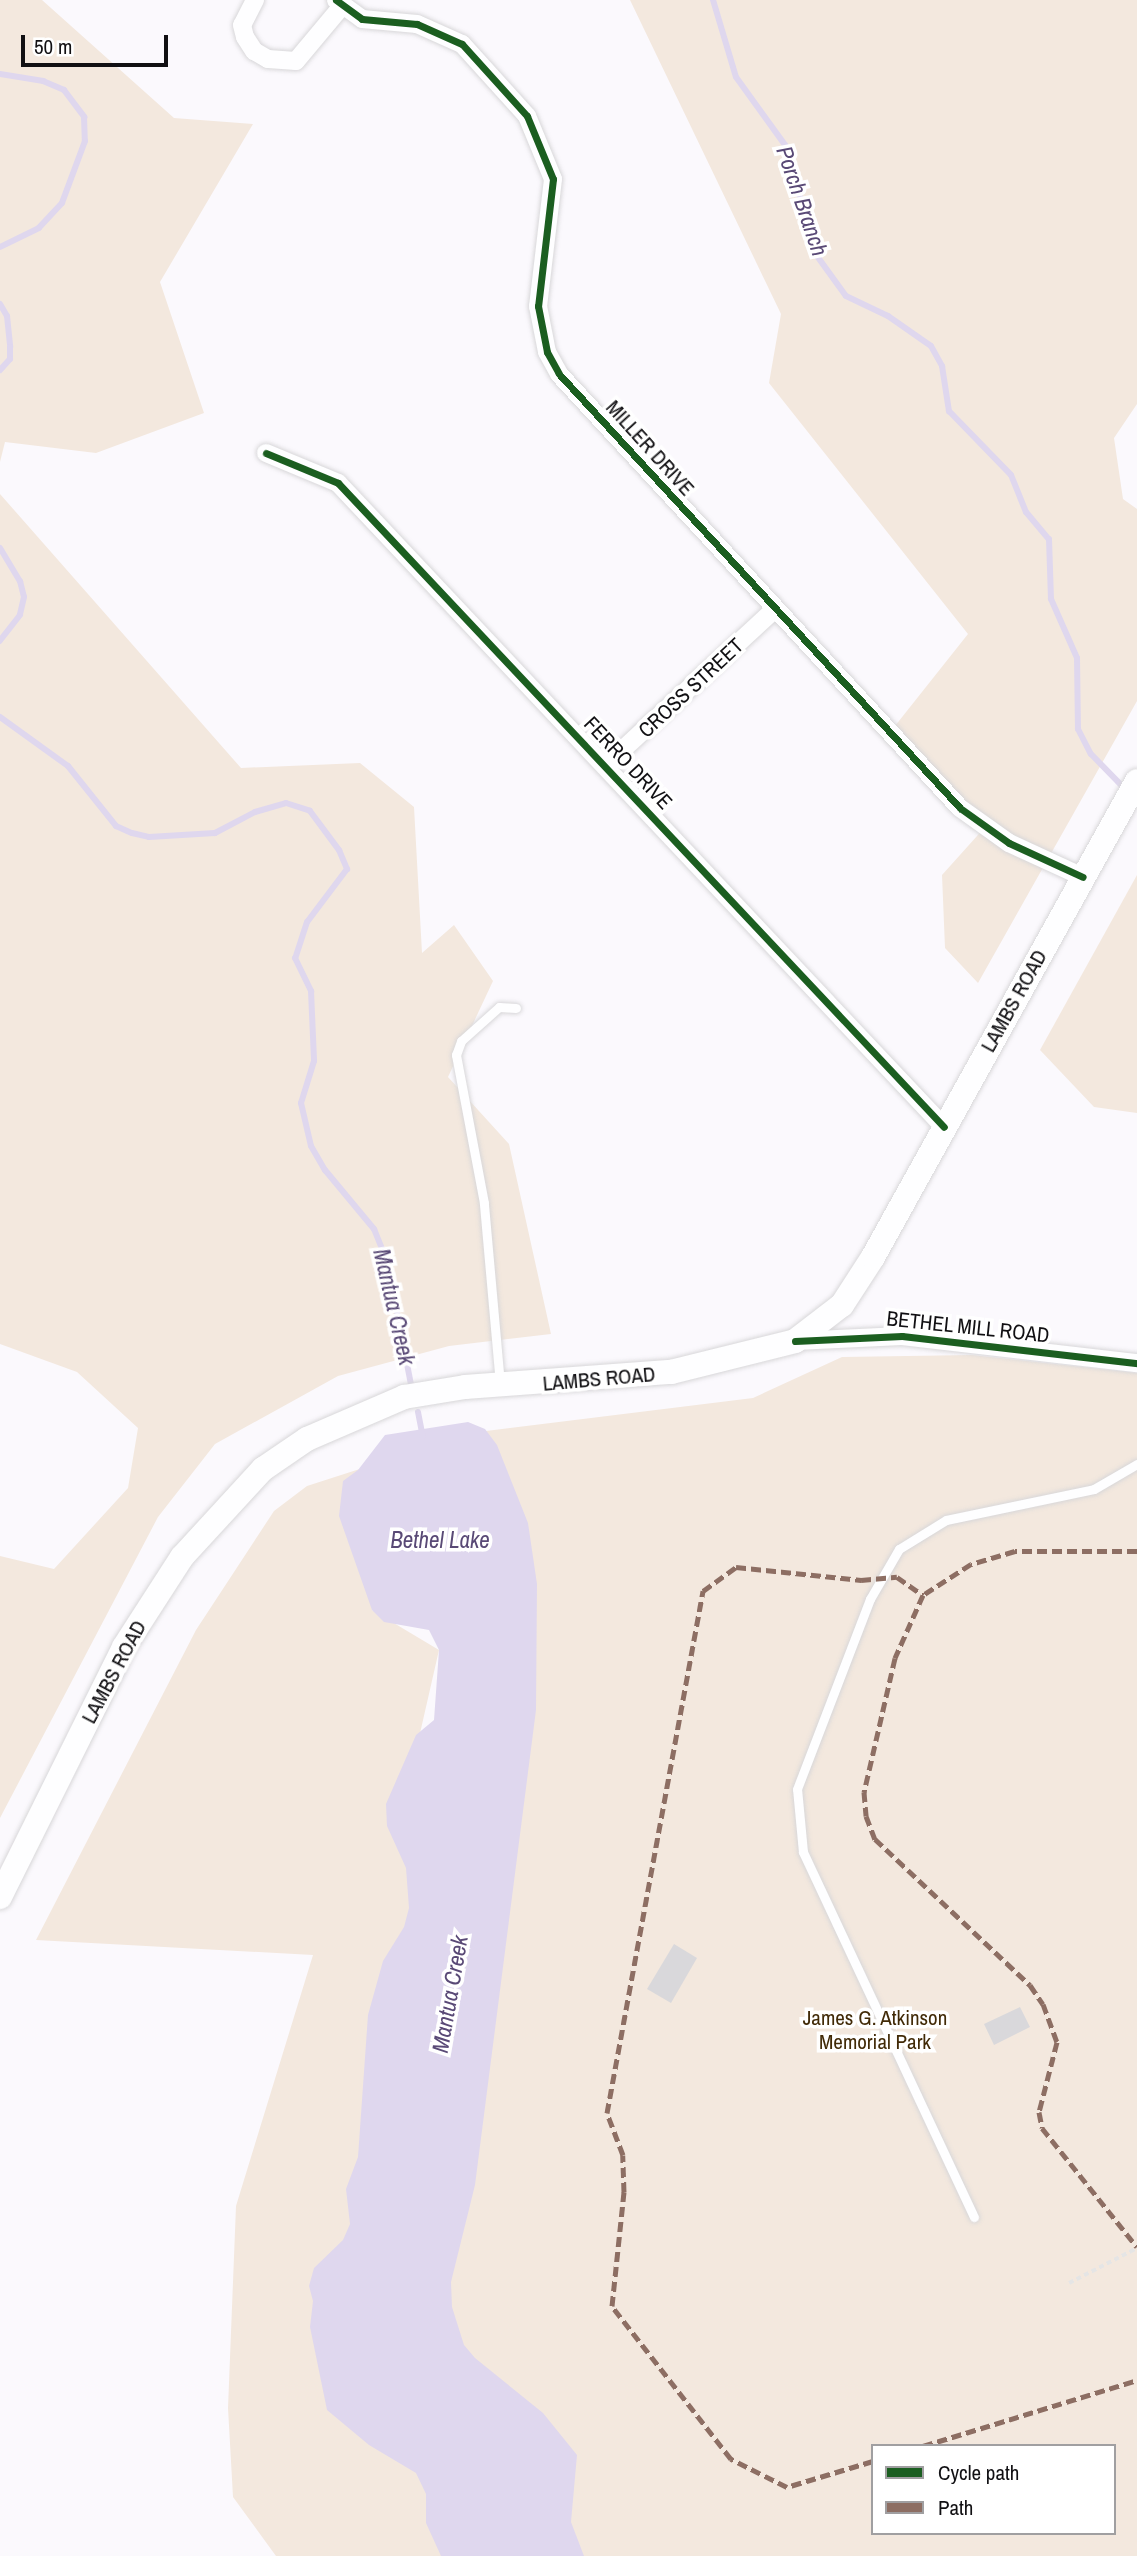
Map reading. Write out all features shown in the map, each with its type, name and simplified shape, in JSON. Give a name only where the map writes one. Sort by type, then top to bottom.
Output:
[{"type":"main road","name":"LAMBS ROAD","points":[[0,1897],[124,1647],[182,1557],[222,1508],[263,1469],[306,1439],[365,1412],[426,1392],[671,1372],[795,1341],[842,1305],[859,1281],[1137,780]]},
{"type":"street","name":"MILLER DRIVE","points":[[255,0],[242,25],[245,37],[268,59],[296,61],[339,3],[362,19],[417,24],[462,44],[527,116],[553,179],[538,306],[547,352],[559,374],[774,610],[960,808],[1009,843],[1083,877]]},
{"type":"street","name":"FERRO DRIVE","points":[[265,453],[338,483],[944,1127]]},
{"type":"street","name":"CROSS STREET","points":[[606,765],[774,610]]},
{"type":"street","name":"BETHEL MILL ROAD","points":[[795,1341],[902,1336],[1137,1363]]},
{"type":"lane","points":[[500,1386],[484,1203],[456,1055],[461,1041],[499,1007],[516,1008]]},
{"type":"lane","points":[[974,2217],[803,1852],[797,1829],[797,1789],[874,1588],[899,1549],[946,1520],[1094,1489],[1137,1464]]},
{"type":"path","points":[[1069,2283],[1137,2248]]},
{"type":"green space","points":[[0,0],[42,0],[174,118],[253,124],[160,282],[204,413],[96,453],[5,442],[0,462]]},
{"type":"green space","points":[[630,0],[1137,0],[1137,404],[1114,438],[1123,499],[1137,509],[1137,701],[978,983],[945,948],[942,875],[986,826],[891,731],[968,634],[769,383],[781,314]]},
{"type":"green space","points":[[0,494],[241,768],[360,763],[414,807],[422,953],[454,925],[493,981],[448,1077],[509,1144],[551,1334],[449,1346],[338,1376],[215,1444],[158,1517],[0,1818],[0,1556],[54,1569],[128,1488],[138,1428],[77,1372],[0,1344]]},
{"type":"green space","points":[[1137,875],[1137,1113],[1094,1107],[1040,1050]]},
{"type":"green space","name":"James G. Atkinson Memorial Park","points":[[972,1355],[1137,1373],[1137,2556],[276,2556],[233,2497],[228,2408],[236,2206],[313,1955],[36,1940],[196,1630],[274,1511],[307,1486],[369,1466],[372,1610],[439,1650],[395,1843],[536,1710],[486,1431],[753,1398],[842,1357]]},
{"type":"water","name":"Bethel Lake","points":[[468,1422],[485,1429],[497,1445],[528,1523],[537,1584],[536,1710],[475,2185],[451,2282],[452,2307],[464,2345],[475,2358],[543,2413],[577,2455],[571,2522],[584,2556],[441,2556],[426,2523],[426,2494],[416,2473],[369,2445],[327,2410],[310,2327],[313,2301],[309,2286],[314,2268],[343,2240],[350,2224],[346,2189],[358,2157],[368,2015],[383,1961],[404,1927],[409,1908],[406,1868],[387,1826],[386,1804],[416,1735],[434,1720],[439,1650],[429,1630],[384,1622],[372,1610],[339,1516],[343,1481],[358,1470],[385,1435]]},
{"type":"building","points":[[674,1944],[697,1958],[671,2003],[647,1989]]},
{"type":"building","points":[[1020,2007],[1030,2027],[994,2045],[984,2024]]},
{"type":"waterway","name":"Porch Branch","points":[[713,0],[736,77],[785,145],[817,256],[846,296],[888,316],[931,346],[942,366],[949,411],[1011,475],[1026,512],[1049,539],[1051,599],[1077,658],[1078,729],[1091,754],[1125,789]]},
{"type":"waterway","name":"Mantua Creek","points":[[0,74],[43,81],[64,90],[84,117],[85,141],[62,203],[39,228],[0,247]]},
{"type":"waterway","name":"Mantua Creek","points":[[0,304],[7,316],[10,347],[10,359],[0,370]]},
{"type":"waterway","name":"Mantua Creek","points":[[0,548],[20,581],[24,597],[20,615],[0,641]]},
{"type":"waterway","name":"Mantua Creek","points":[[0,717],[68,766],[116,826],[132,833],[149,837],[215,833],[255,812],[286,803],[310,811],[339,850],[347,869],[307,922],[295,958],[311,991],[314,1061],[301,1103],[311,1146],[325,1170],[374,1229],[387,1261],[411,1384]]},
{"type":"waterway","name":"Mantua Creek","points":[[418,1412],[423,1437]]},
{"type":"marked path","points":[[1137,1551],[1015,1551],[971,1564],[923,1595],[895,1658],[864,1792],[866,1816],[875,1839],[1030,1985],[1043,2004],[1057,2042],[1039,2112],[1042,2128],[1137,2247]]},
{"type":"marked path","points":[[871,2462],[787,2487],[731,2459],[612,2306],[624,2192],[623,2155],[607,2113],[703,1591],[736,1567],[861,1580],[897,1577],[923,1595]]},
{"type":"marked path","points":[[929,2444],[1137,2380]]},
{"type":"cycle path","points":[[336,0],[362,19],[417,24],[462,44],[527,116],[553,179],[538,306],[547,352],[559,374],[960,808],[1009,843],[1083,877]]},
{"type":"cycle path","points":[[266,453],[338,483],[944,1127]]},
{"type":"cycle path","points":[[795,1341],[902,1336],[1137,1363]]}]
